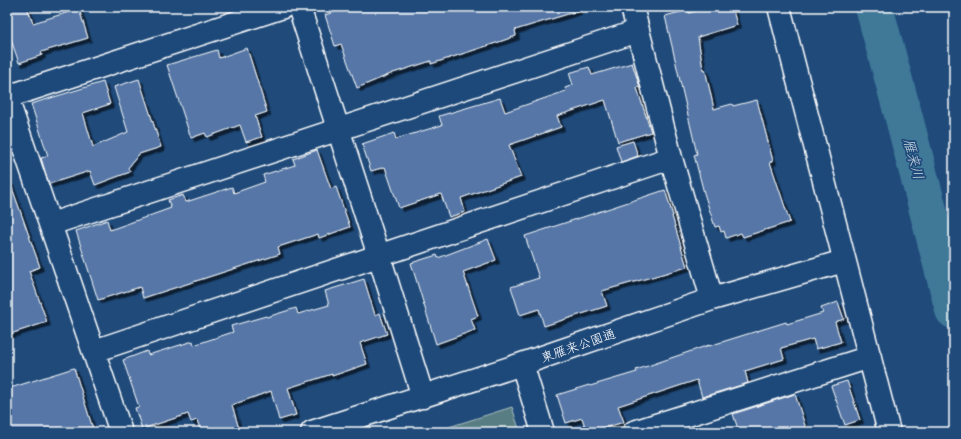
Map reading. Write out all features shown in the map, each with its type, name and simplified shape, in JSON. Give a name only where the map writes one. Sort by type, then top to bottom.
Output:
[{"type":"street","points":[[121,432],[7,97],[283,7]]},
{"type":"street","points":[[299,7],[423,397]]},
{"type":"street","points":[[632,7],[671,158],[712,299]]},
{"type":"street","points":[[779,7],[889,432]]},
{"type":"street","points":[[50,224],[638,31]]},
{"type":"street","points":[[94,351],[671,158]]},
{"type":"street","name":"東雁来公園通","points":[[312,432],[423,397],[712,299],[844,260]]},
{"type":"street","points":[[634,432],[870,357]]},
{"type":"street","points":[[522,364],[543,432]]},
{"type":"green space","points":[[512,407],[520,432],[433,432]]},
{"type":"building","points":[[7,7],[27,7],[33,23],[79,9],[88,38],[41,52],[42,55],[19,63],[7,28]]},
{"type":"building","points":[[350,7],[578,7],[578,11],[515,30],[516,36],[496,43],[431,64],[431,61],[393,73],[357,88],[341,44],[335,46],[325,15]]},
{"type":"building","points":[[710,7],[732,7],[737,25],[698,37],[703,70],[705,69],[714,109],[732,104],[733,106],[757,100],[773,161],[770,162],[790,222],[743,237],[741,233],[726,238],[724,231],[721,232],[719,226],[715,227],[694,155],[697,154],[665,16],[688,10],[689,13]]},
{"type":"building","points":[[247,48],[267,112],[255,116],[262,137],[246,142],[240,125],[207,137],[205,133],[191,138],[167,65],[217,50],[219,58]]},
{"type":"building","points":[[632,63],[640,87],[637,88],[651,132],[618,142],[605,100],[557,116],[561,127],[509,145],[521,177],[461,198],[465,212],[449,217],[441,194],[399,208],[385,167],[371,171],[362,144],[394,133],[396,139],[442,125],[439,116],[500,98],[505,112],[566,91],[565,88],[573,85],[569,73],[589,67],[592,75]]},
{"type":"building","points":[[139,79],[161,147],[139,154],[128,168],[130,172],[95,185],[90,171],[49,184],[41,158],[48,156],[31,104],[103,82],[110,104],[83,113],[93,147],[128,132],[114,87]]},
{"type":"building","points":[[633,141],[638,156],[621,162],[616,146]]},
{"type":"building","points":[[317,150],[331,189],[336,187],[350,227],[319,238],[318,234],[278,247],[280,254],[143,298],[140,287],[98,300],[76,231],[107,220],[110,230],[171,208],[168,200],[183,195],[186,202],[232,187],[234,193],[265,182],[263,175],[295,165],[293,159]]},
{"type":"building","points":[[7,182],[10,182],[40,267],[29,271],[47,322],[7,335]]},
{"type":"building","points":[[665,190],[687,267],[602,291],[607,306],[544,326],[539,309],[520,315],[511,287],[539,278],[525,236]]},
{"type":"building","points":[[488,239],[496,260],[463,272],[478,316],[471,319],[475,330],[436,344],[411,263],[437,255],[438,258]]},
{"type":"building","points":[[364,279],[375,315],[380,313],[387,334],[360,343],[367,364],[332,376],[332,374],[288,388],[296,415],[279,420],[271,391],[232,405],[240,432],[201,432],[197,420],[191,422],[188,414],[142,429],[135,408],[139,407],[123,360],[147,351],[148,355],[193,341],[194,345],[233,332],[231,326],[266,316],[267,317],[296,308],[298,314],[329,305],[325,291]]},
{"type":"building","points":[[838,302],[844,319],[835,322],[841,342],[816,349],[813,339],[781,348],[784,359],[745,371],[748,383],[702,397],[697,380],[618,406],[624,422],[587,432],[582,418],[566,423],[557,395],[637,372],[636,370],[709,345],[786,322],[787,324],[823,313],[821,308]]},
{"type":"building","points":[[74,368],[94,432],[7,432],[7,389]]},
{"type":"building","points":[[847,381],[860,420],[845,425],[831,386]]},
{"type":"building","points":[[795,394],[807,432],[739,432],[733,414]]},
{"type":"waterway","name":"雁来川","points":[[874,7],[954,310]]}]
